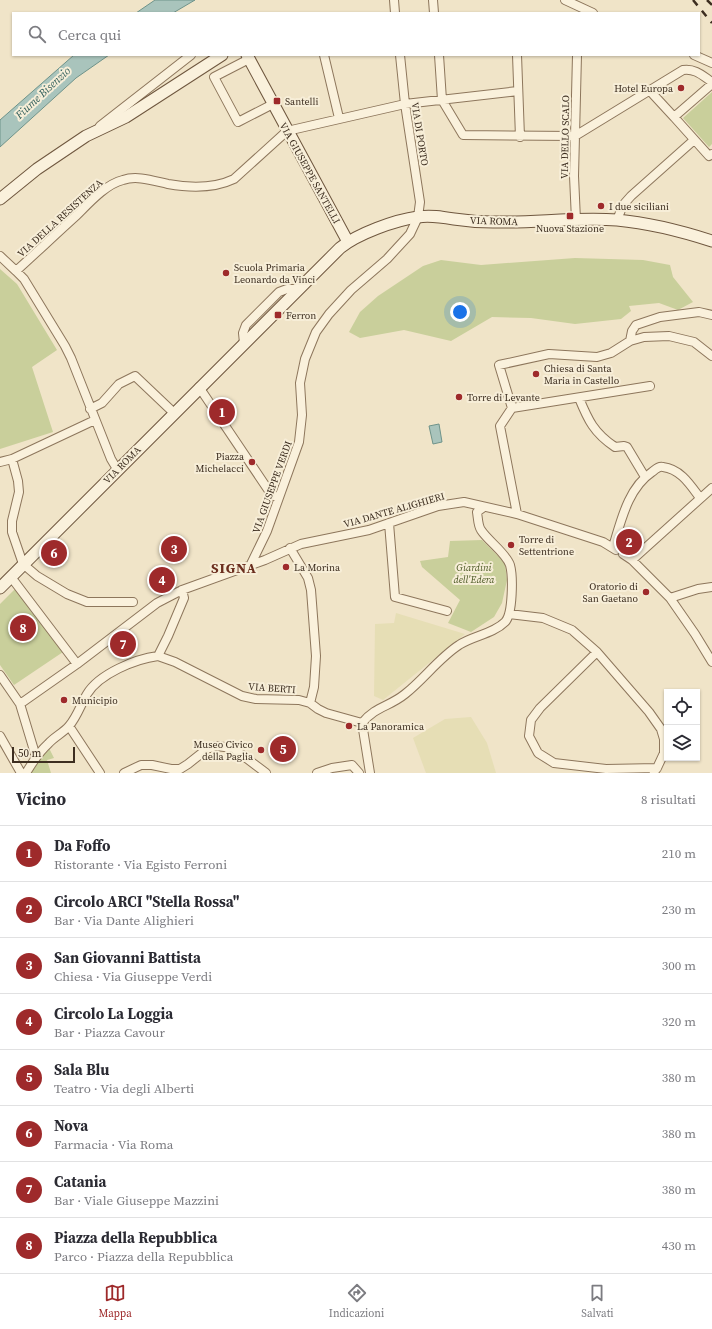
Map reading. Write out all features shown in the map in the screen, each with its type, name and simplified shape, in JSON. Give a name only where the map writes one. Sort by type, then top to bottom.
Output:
[{"type":"main road","points":[[0,199],[37,168],[86,136],[126,117],[220,56]]},
{"type":"main road","name":"VIA GIUSEPPE SANTELLI","points":[[248,57],[348,242]]},
{"type":"main road","name":"VIA ROMA","points":[[0,588],[244,342],[348,242],[397,221],[418,216],[506,223],[617,220],[676,230],[712,241]]},
{"type":"street","points":[[394,0],[395,12]]},
{"type":"street","points":[[433,0],[434,12]]},
{"type":"street","points":[[565,0],[579,10]]},
{"type":"street","points":[[86,136],[190,56]]},
{"type":"street","points":[[324,56],[339,118]]},
{"type":"street","name":"VIA DI PORTO","points":[[400,56],[405,104],[420,202],[418,216]]},
{"type":"street","points":[[438,56],[442,100],[463,135],[575,136],[683,70],[690,69],[696,71],[712,83],[674,117]]},
{"type":"street","points":[[516,56],[520,136]]},
{"type":"street","name":"VIA DELLO SCALO","points":[[576,220],[574,176],[577,56]]},
{"type":"street","points":[[696,56],[712,63]]},
{"type":"street","name":"VIA GIUSEPPE SANTELLI","points":[[248,57],[214,77],[238,122],[273,104]]},
{"type":"street","name":"VIA DELLA RESISTENZA","points":[[16,271],[102,192],[122,180],[148,179],[190,187],[210,187],[224,184],[240,174],[287,131],[405,104],[518,91]]},
{"type":"street","points":[[650,91],[709,156],[712,154]]},
{"type":"street","points":[[617,220],[623,204],[694,140]]},
{"type":"street","name":"VIA GIUSEPPE VERDI","points":[[251,564],[267,531],[299,442],[302,415],[300,383],[305,359],[316,332],[329,314],[350,290],[387,259],[410,234],[418,216]]},
{"type":"street","points":[[1,256],[16,271],[33,292],[65,346],[111,459],[117,469]]},
{"type":"street","points":[[630,341],[632,331],[636,325],[660,317],[699,312],[712,315]]},
{"type":"street","points":[[512,408],[498,365],[549,354],[597,357],[612,353],[630,341],[644,337],[669,336],[694,342],[712,356]]},
{"type":"street","points":[[90,409],[102,403],[119,384],[134,376],[174,413]]},
{"type":"street","points":[[517,514],[500,426],[512,408],[650,386]]},
{"type":"street","points":[[199,387],[271,494],[278,498]]},
{"type":"street","points":[[579,398],[590,423],[595,430],[615,447],[627,447],[645,476]]},
{"type":"street","points":[[0,462],[95,420]]},
{"type":"street","points":[[12,458],[18,481],[19,492],[12,521],[12,532],[23,564],[38,576],[67,594],[87,602],[133,602]]},
{"type":"street","points":[[617,550],[623,516],[637,486],[645,476],[659,467],[663,466],[682,475],[700,498]]},
{"type":"street","points":[[632,560],[712,488]]},
{"type":"street","points":[[700,498],[712,496]]},
{"type":"street","name":"VIA DANTE ALIGHIERI","points":[[251,564],[265,560],[301,544],[369,530],[438,506],[464,502],[517,514],[565,528],[603,542],[617,550],[632,560],[670,598],[712,662]]},
{"type":"street","points":[[370,773],[362,723],[376,709],[403,696],[460,644],[506,622],[509,614],[512,580],[510,564],[498,548],[480,529],[477,512],[484,507]]},
{"type":"street","points":[[389,523],[395,597],[447,611]]},
{"type":"street","points":[[290,548],[308,578],[311,590],[316,656],[314,687],[310,703]]},
{"type":"street","points":[[20,704],[77,664],[157,603],[182,590],[251,564]]},
{"type":"street","points":[[11,577],[77,664]]},
{"type":"street","points":[[670,598],[698,589],[712,587]]},
{"type":"street","points":[[26,773],[48,743],[69,726],[88,692],[103,678],[118,668],[146,658],[158,656],[184,598],[182,590]]},
{"type":"street","points":[[509,614],[543,618],[572,630],[597,652],[649,712],[661,729],[664,739],[664,753],[655,771],[606,769],[554,763],[538,752],[529,736],[531,720],[540,708],[597,652]]},
{"type":"street","name":"VIA BERTI","points":[[158,656],[176,662],[242,696],[256,699],[299,700],[310,703],[326,713],[362,723]]},
{"type":"street","points":[[0,675],[3,684],[20,704],[36,758]]},
{"type":"street","points":[[69,726],[100,773]]},
{"type":"street","points":[[0,736],[21,773]]},
{"type":"street","points":[[124,773],[141,765],[180,769],[207,748],[216,746],[233,748],[266,773]]},
{"type":"street","points":[[317,773],[332,768],[352,765],[359,773]]},
{"type":"shaded area","points":[[396,613],[465,634],[383,700],[374,696],[375,624],[394,623]]},
{"type":"shaded area","points":[[471,717],[487,743],[496,773],[426,773],[413,738],[445,719]]},
{"type":"green space","points":[[712,92],[712,144],[709,147],[683,118]]},
{"type":"green space","points":[[575,258],[643,260],[670,265],[673,277],[693,302],[678,310],[659,303],[629,306],[631,311],[621,319],[575,324],[531,318],[492,317],[451,341],[404,330],[360,338],[349,332],[360,312],[378,296],[423,266],[441,260],[481,265]]},
{"type":"green space","points":[[0,269],[17,284],[57,350],[32,367],[53,432],[0,449]]},
{"type":"green space","name":"Giardini dell'Edera","points":[[482,540],[505,563],[507,580],[502,603],[494,617],[471,632],[448,623],[460,600],[422,567],[420,561],[448,557],[450,541]]},
{"type":"green space","points":[[16,588],[63,652],[14,685],[0,665],[0,604]]},
{"type":"green space","points":[[48,746],[54,758],[47,760],[51,773],[28,773]]},
{"type":"water","points":[[155,0],[195,0],[175,12],[137,12]]},
{"type":"water","name":"Fiume Bisenzio","points":[[73,56],[108,56],[76,78],[0,147],[0,120]]},
{"type":"water","points":[[439,424],[442,442],[433,444],[429,426]]},
{"type":"railway","points":[[693,0],[712,23]]},
{"type":"railway","points":[[707,0],[712,5]]},
{"type":"place","name":"Hotel Europa","points":[[681,88]]},
{"type":"place","name":"Santelli","points":[[277,101]]},
{"type":"place","name":"I due siciliani","points":[[601,206]]},
{"type":"place","name":"Nuova Stazione","points":[[570,216]]},
{"type":"place","name":"Scuola Primaria Leonardo da Vinci","points":[[226,273]]},
{"type":"place","name":"Ferron","points":[[278,315]]},
{"type":"place","name":"Chiesa di Santa Maria in Castello","points":[[536,374]]},
{"type":"place","name":"Torre di Levante","points":[[459,397]]},
{"type":"place","name":"Da Foffo","points":[[222,412]]},
{"type":"place","name":"Piazza Michelacci","points":[[252,462]]},
{"type":"place","name":"Circolo ARCI \"Stella Rossa\"","points":[[629,542]]},
{"type":"place","name":"Torre di Settentrione","points":[[511,545]]},
{"type":"place","name":"San Giovanni Battista","points":[[174,549]]},
{"type":"place","name":"Nova","points":[[54,553]]},
{"type":"place","name":"La Morina","points":[[286,567]]},
{"type":"place","name":"Circolo La Loggia","points":[[162,580]]},
{"type":"place","name":"Oratorio di San Gaetano","points":[[646,592]]},
{"type":"place","name":"Piazza della Repubblica","points":[[23,628]]},
{"type":"place","name":"Catania","points":[[123,644]]},
{"type":"place","name":"Municipio","points":[[64,700]]},
{"type":"place","name":"La Panoramica","points":[[349,726]]},
{"type":"place","name":"Sala Blu","points":[[283,749]]},
{"type":"place","name":"Museo Civico della Paglia","points":[[261,750]]},
{"type":"district","name":"SIGNA","points":[[234,568]]}]
